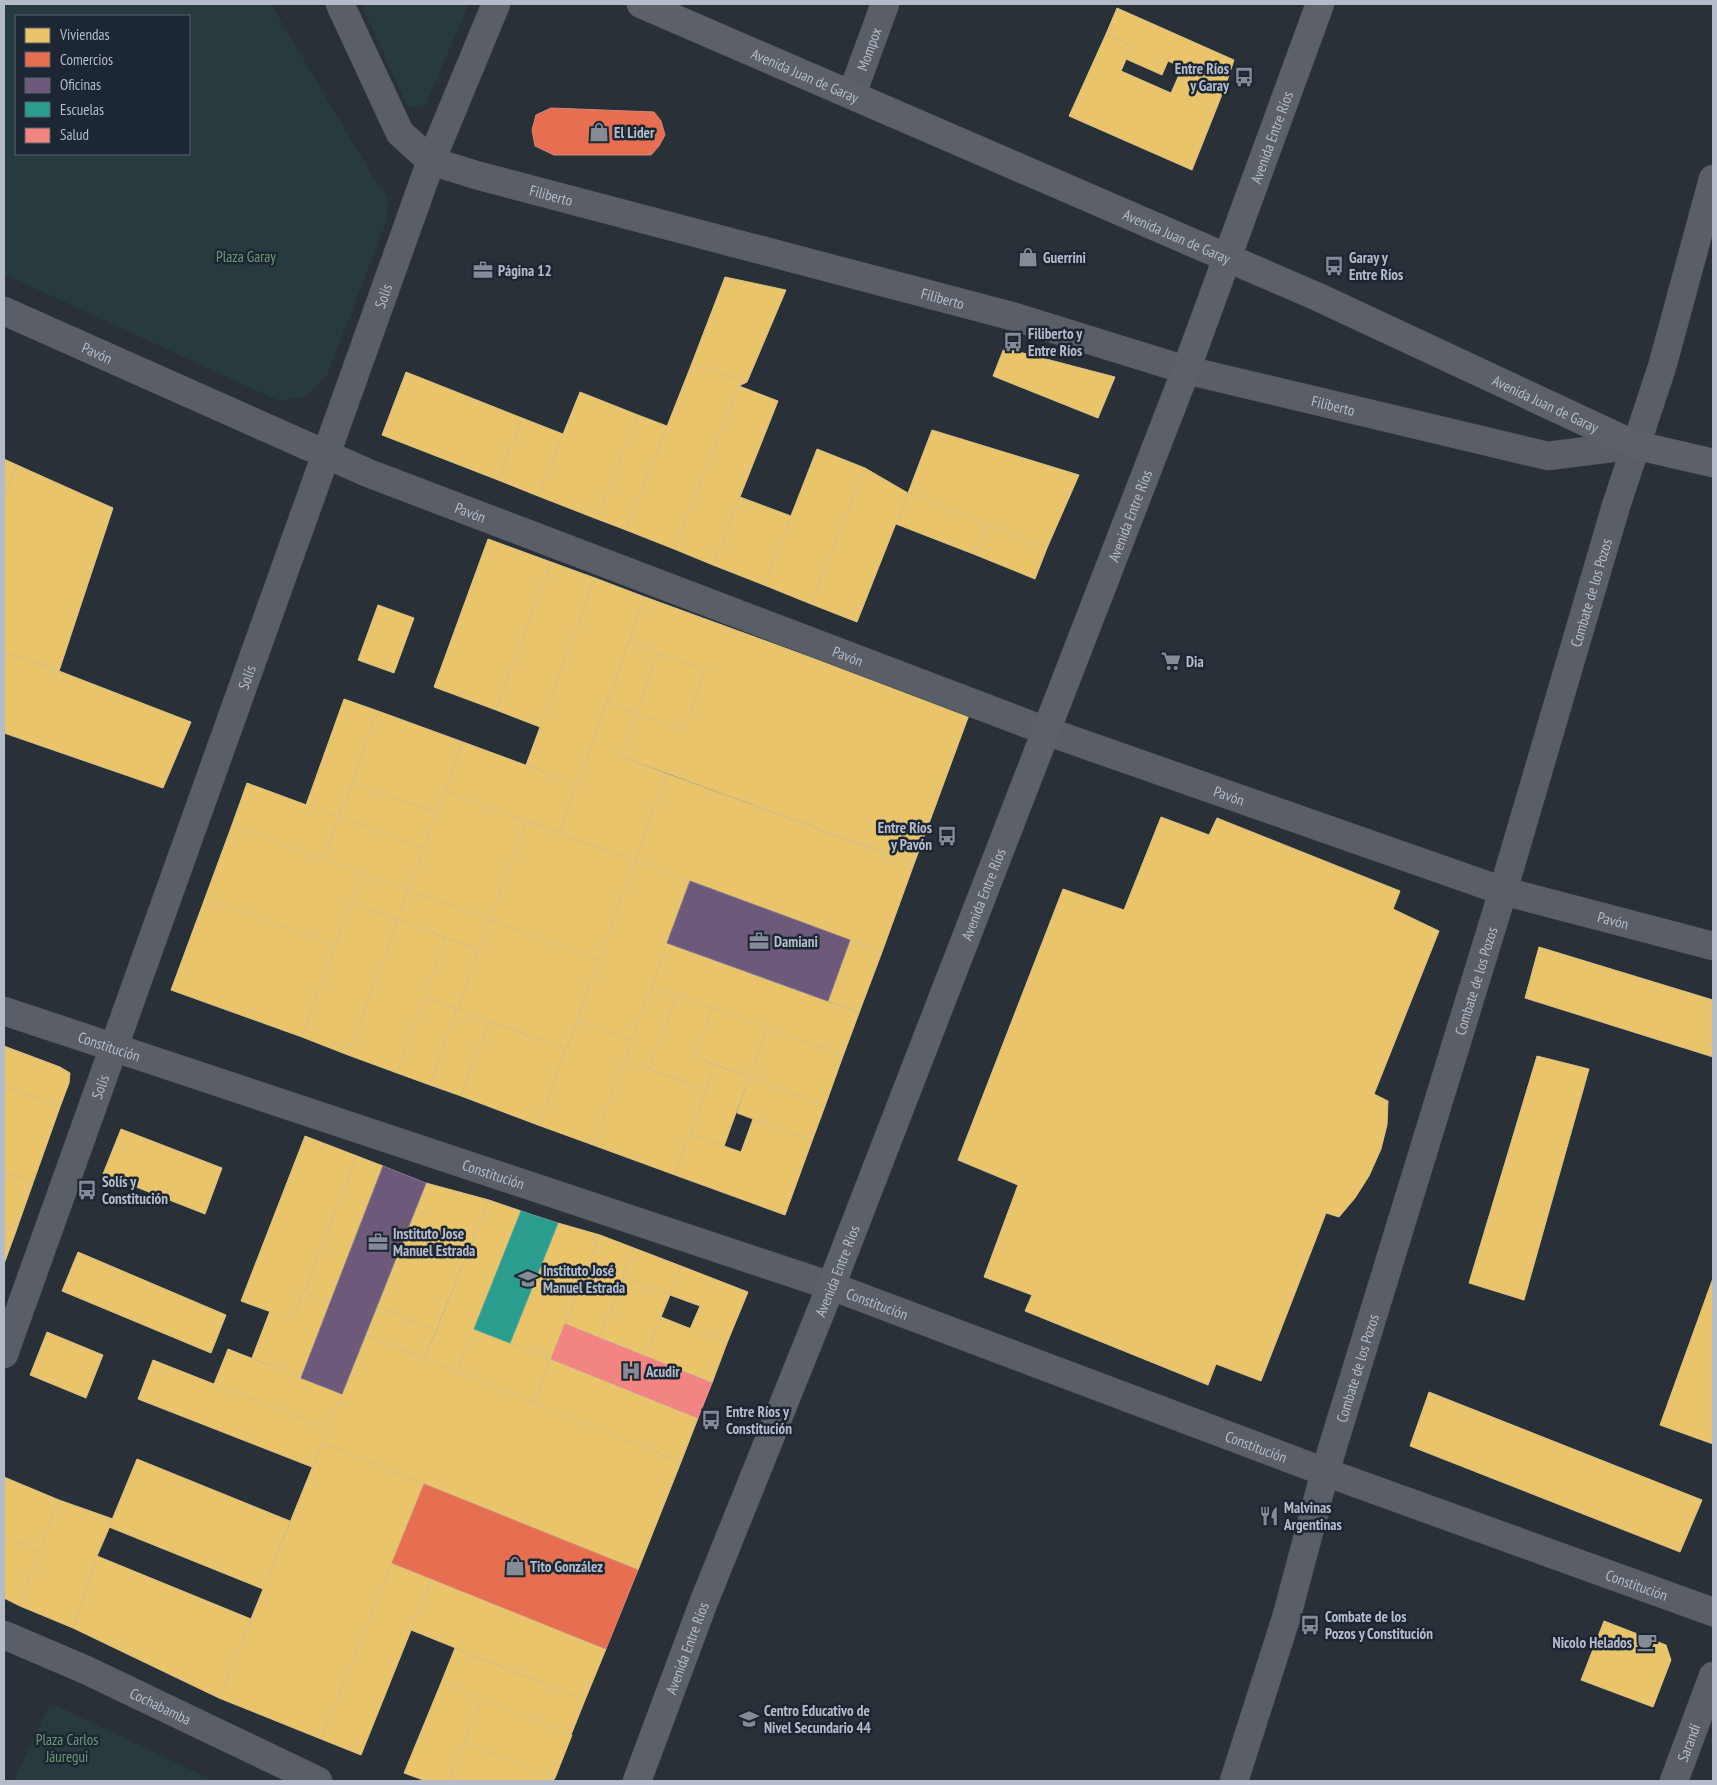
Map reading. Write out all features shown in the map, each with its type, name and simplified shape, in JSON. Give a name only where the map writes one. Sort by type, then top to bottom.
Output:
[{"type":"main road","name":"Avenida Juan de Garay","points":[[641,4],[1353,312],[1635,445],[1713,462]]},
{"type":"main road","name":"Avenida Entre Ríos","points":[[637,1781],[703,1604],[831,1286],[1186,370],[1320,4]]},
{"type":"street","name":"Filiberto","points":[[340,4],[400,133],[432,162],[1015,317],[1186,370],[1548,456],[1635,445]]},
{"type":"street","name":"Solís","points":[[4,1354],[432,162],[496,4]]},
{"type":"street","name":"Mompox","points":[[852,94],[885,4]]},
{"type":"street","name":"Combate de los Pozos","points":[[1234,1781],[1286,1615],[1325,1472],[1502,891],[1635,445],[1662,367],[1713,179]]},
{"type":"street","name":"Pavón","points":[[4,311],[378,476],[1046,731],[1502,891],[1713,946]]},
{"type":"street","name":"Constitución","points":[[4,1011],[831,1286],[1325,1472],[1713,1612]]},
{"type":"street","name":"Cochabamba","points":[[4,1635],[86,1670],[318,1781]]},
{"type":"street","name":"Sarandí","points":[[1674,1781],[1713,1676]]},
{"type":"green space","name":"Plaza Garay","points":[[4,4],[271,4],[372,175],[388,197],[387,220],[327,375],[307,396],[279,401],[4,274]]},
{"type":"green space","points":[[361,4],[466,4],[467,8],[426,104],[418,108],[407,106]]},
{"type":"green space","name":"Plaza Carlos Jáuregui","points":[[50,1703],[66,1710],[214,1781],[14,1781]]},
{"type":"building: Viviendas","points":[[1117,8],[1234,60],[1225,87],[1168,61],[1162,75],[1126,59],[1132,46],[1106,34]]},
{"type":"building: Viviendas","points":[[1106,34],[1132,46],[1121,71],[1171,93],[1182,68],[1225,87],[1192,170],[1069,116]]},
{"type":"building: Viviendas","points":[[725,277],[786,290],[747,382],[692,363]]},
{"type":"building: Viviendas","points":[[1004,348],[1115,377],[1098,418],[993,376]]},
{"type":"building: Viviendas","points":[[692,363],[747,382],[739,386],[674,549],[626,530]]},
{"type":"building: Viviendas","points":[[406,372],[522,418],[498,480],[382,435]]},
{"type":"building: Viviendas","points":[[739,386],[778,401],[713,565],[674,549]]},
{"type":"building: Viviendas","points":[[580,392],[638,415],[597,519],[538,496]]},
{"type":"building: Viviendas","points":[[638,415],[667,426],[626,530],[597,519]]},
{"type":"building: Viviendas","points":[[522,418],[563,434],[538,496],[498,480]]},
{"type":"building: Viviendas","points":[[932,430],[1079,475],[1047,548],[908,493]]},
{"type":"building: Viviendas","points":[[817,449],[865,468],[811,604],[764,585]]},
{"type":"building: Viviendas","points":[[4,459],[17,465],[4,496]]},
{"type":"building: Viviendas","points":[[17,465],[113,508],[59,671],[4,652],[4,496]]},
{"type":"building: Viviendas","points":[[865,468],[908,493],[857,622],[811,604]]},
{"type":"building: Viviendas","points":[[908,493],[987,524],[976,555],[896,524]]},
{"type":"building: Viviendas","points":[[740,497],[791,516],[764,585],[713,565]]},
{"type":"building: Viviendas","points":[[987,524],[1047,548],[1035,579],[976,555]]},
{"type":"building: Viviendas","points":[[488,539],[551,562],[496,710],[434,687]]},
{"type":"building: Viviendas","points":[[551,562],[595,578],[540,727],[496,710]]},
{"type":"building: Viviendas","points":[[595,578],[645,597],[577,784],[526,765]]},
{"type":"building: Viviendas","points":[[645,597],[969,715],[914,864],[621,756],[636,713],[683,731],[705,670],[629,642]]},
{"type":"building: Viviendas","points":[[378,605],[414,618],[394,673],[358,660]]},
{"type":"building: Viviendas","points":[[629,642],[659,653],[636,713],[607,702]]},
{"type":"building: Viviendas","points":[[4,652],[191,722],[163,788],[4,733]]},
{"type":"building: Viviendas","points":[[659,653],[705,670],[683,731],[636,713]]},
{"type":"building: Viviendas","points":[[344,699],[378,711],[339,817],[306,805]]},
{"type":"building: Viviendas","points":[[607,702],[636,713],[621,756],[667,774],[635,861],[559,833]]},
{"type":"building: Viviendas","points":[[378,711],[463,742],[437,813],[352,782]]},
{"type":"building: Viviendas","points":[[463,742],[577,784],[559,833],[445,791]]},
{"type":"building: Viviendas","points":[[667,774],[914,864],[882,952],[635,861]]},
{"type":"building: Viviendas","points":[[352,782],[437,813],[424,848],[339,817]]},
{"type":"building: Viviendas","points":[[247,783],[339,817],[323,859],[232,825]]},
{"type":"building: Viviendas","points":[[445,791],[526,821],[490,920],[408,890]]},
{"type":"building: Viviendas","points":[[339,817],[424,848],[408,890],[323,859]]},
{"type":"building: Viviendas","points":[[1161,817],[1209,835],[1217,818],[1400,891],[1393,909],[1439,931],[1374,1094],[1388,1101],[1387,1125],[1381,1149],[1369,1176],[1355,1198],[1339,1217],[1326,1213],[1261,1381],[1216,1364],[1208,1385],[1025,1311],[1032,1295],[984,1277],[1018,1185],[958,1160],[1063,889],[1124,910]]},
{"type":"building: Viviendas","points":[[526,821],[635,861],[599,960],[490,920]]},
{"type":"building: Viviendas","points":[[232,825],[362,873],[335,946],[205,898]]},
{"type":"building: Viviendas","points":[[635,861],[690,881],[632,1040],[577,1020]]},
{"type":"building: Viviendas","points":[[362,873],[408,890],[398,920],[351,902]]},
{"type":"building: Viviendas","points":[[408,890],[490,920],[479,950],[398,920]]},
{"type":"building: Viviendas","points":[[205,898],[335,946],[302,1037],[171,990]]},
{"type":"building: Viviendas","points":[[351,902],[398,920],[348,1055],[302,1037]]},
{"type":"building: Viviendas","points":[[398,920],[446,938],[397,1073],[348,1055]]},
{"type":"building: Viviendas","points":[[490,920],[599,960],[566,1049],[457,1009]]},
{"type":"building: Viviendas","points":[[446,938],[479,950],[457,1009],[424,997]]},
{"type":"building: Viviendas","points":[[850,940],[882,952],[859,1013],[828,1001]]},
{"type":"building: Viviendas","points":[[667,943],[859,1013],[843,1056],[652,986]]},
{"type":"building: Viviendas","points":[[1539,947],[1713,1000],[1713,1057],[1525,998]]},
{"type":"building: Viviendas","points":[[652,986],[677,995],[649,1069],[624,1060]]},
{"type":"building: Viviendas","points":[[677,995],[712,1008],[694,1057],[715,1065],[706,1090],[649,1069]]},
{"type":"building: Viviendas","points":[[424,997],[457,1009],[430,1085],[397,1073]]},
{"type":"building: Viviendas","points":[[712,1008],[767,1028],[749,1077],[694,1057]]},
{"type":"building: Viviendas","points":[[457,1009],[489,1021],[461,1096],[430,1085]]},
{"type":"building: Viviendas","points":[[577,1020],[632,1040],[593,1145],[538,1125]]},
{"type":"building: Viviendas","points":[[489,1021],[566,1049],[538,1125],[461,1096]]},
{"type":"building: Viviendas","points":[[767,1028],[843,1056],[825,1106],[749,1077]]},
{"type":"building: Viviendas","points":[[4,1046],[60,1067],[70,1073],[69,1083],[60,1107],[4,1086]]},
{"type":"building: Viviendas","points":[[1537,1056],[1589,1069],[1524,1300],[1469,1283]]},
{"type":"building: Viviendas","points":[[624,1060],[706,1090],[675,1175],[593,1145]]},
{"type":"building: Viviendas","points":[[715,1065],[749,1077],[724,1146],[690,1134]]},
{"type":"building: Viviendas","points":[[749,1077],[825,1106],[812,1141],[737,1113]]},
{"type":"building: Viviendas","points":[[4,1086],[60,1107],[33,1183],[4,1172]]},
{"type":"building: Viviendas","points":[[753,1119],[812,1141],[785,1215],[675,1175],[690,1134],[741,1152]]},
{"type":"building: Viviendas","points":[[121,1129],[222,1168],[205,1214],[103,1174]]},
{"type":"building: Viviendas","points":[[305,1136],[357,1156],[293,1320],[241,1301]]},
{"type":"building: Viviendas","points":[[357,1156],[383,1166],[330,1302],[304,1292]]},
{"type":"building: Viviendas","points":[[4,1172],[33,1183],[16,1231],[4,1226]]},
{"type":"building: Viviendas","points":[[426,1183],[489,1200],[436,1330],[377,1307]]},
{"type":"building: Viviendas","points":[[489,1200],[521,1211],[457,1372],[425,1359]]},
{"type":"building: Viviendas","points":[[558,1223],[600,1235],[551,1359],[510,1343]]},
{"type":"building: Viviendas","points":[[4,1226],[16,1231],[4,1264]]},
{"type":"building: Viviendas","points":[[600,1235],[634,1248],[599,1338],[565,1324]]},
{"type":"building: Viviendas","points":[[634,1248],[681,1266],[670,1295],[623,1277]]},
{"type":"building: Viviendas","points":[[78,1252],[226,1315],[211,1353],[62,1291]]},
{"type":"building: Viviendas","points":[[681,1266],[748,1292],[727,1343],[690,1329],[700,1306],[670,1295]]},
{"type":"building: Viviendas","points":[[623,1277],[670,1295],[645,1356],[599,1338]]},
{"type":"building: Viviendas","points":[[1713,1278],[1713,1444],[1660,1425]]},
{"type":"building: Viviendas","points":[[304,1292],[330,1302],[301,1378],[252,1358],[270,1311],[293,1320]]},
{"type":"building: Viviendas","points":[[377,1307],[436,1330],[425,1359],[365,1335]]},
{"type":"building: Viviendas","points":[[661,1317],[727,1343],[712,1383],[645,1356]]},
{"type":"building: Viviendas","points":[[474,1329],[551,1359],[534,1403],[457,1372]]},
{"type":"building: Viviendas","points":[[47,1332],[103,1355],[86,1398],[30,1375]]},
{"type":"building: Viviendas","points":[[365,1335],[681,1462],[638,1570],[322,1443]]},
{"type":"building: Viviendas","points":[[228,1349],[342,1394],[328,1429],[214,1384]]},
{"type":"building: Viviendas","points":[[551,1359],[698,1418],[681,1462],[534,1403]]},
{"type":"building: Viviendas","points":[[153,1360],[328,1429],[312,1467],[138,1399]]},
{"type":"building: Viviendas","points":[[1429,1392],[1702,1500],[1680,1552],[1410,1446]]},
{"type":"building: Viviendas","points":[[322,1443],[424,1484],[321,1739],[219,1698]]},
{"type":"building: Viviendas","points":[[137,1459],[290,1521],[263,1589],[109,1527]]},
{"type":"building: Viviendas","points":[[4,1477],[59,1500],[39,1551],[4,1536]]},
{"type":"building: Viviendas","points":[[59,1500],[113,1519],[97,1556],[73,1628],[20,1606]]},
{"type":"building: Viviendas","points":[[4,1536],[39,1551],[20,1606],[4,1598]]},
{"type":"building: Viviendas","points":[[97,1556],[251,1619],[219,1698],[73,1628]]},
{"type":"building: Viviendas","points":[[392,1563],[432,1578],[361,1755],[321,1739]]},
{"type":"building: Viviendas","points":[[432,1578],[606,1649],[585,1700],[411,1630]]},
{"type":"building: Viviendas","points":[[1604,1621],[1666,1645],[1671,1660],[1653,1707],[1581,1680]]},
{"type":"building: Viviendas","points":[[455,1648],[585,1700],[571,1735],[441,1683]]},
{"type":"building: Viviendas","points":[[441,1683],[482,1699],[448,1781],[426,1781],[404,1773]]},
{"type":"building: Viviendas","points":[[482,1699],[572,1735],[555,1778],[464,1742]]},
{"type":"building: Viviendas","points":[[464,1742],[555,1778],[553,1781],[448,1781]]},
{"type":"building: Comercios","name":"El Lider","points":[[551,108],[654,112],[661,121],[665,135],[651,155],[554,155],[535,146],[532,130],[536,115]]},
{"type":"building: Comercios","name":"Tito González","points":[[424,1484],[638,1570],[606,1649],[392,1563]]},
{"type":"building: Oficinas","name":"Damiani","points":[[690,881],[850,940],[828,1001],[667,943]]},
{"type":"building: Oficinas","name":"Instituto Jose Manuel Estrada","points":[[383,1166],[426,1183],[342,1394],[301,1378]]},
{"type":"building: Escuelas","points":[[521,1211],[558,1223],[510,1343],[474,1329]]},
{"type":"building: Salud","name":"Acudir","points":[[565,1324],[712,1383],[698,1418],[551,1359]]},
{"type":"place","name":"Entre Ríos y Garay","points":[[1244,77]]},
{"type":"place","name":"El Lider","points":[[599,132]]},
{"type":"place","name":"Guerrini","points":[[1028,257]]},
{"type":"place","name":"Garay y Entre Ríos","points":[[1334,266]]},
{"type":"place","name":"Página 12","points":[[483,270]]},
{"type":"place","name":"Filiberto y Entre Ríos","points":[[1013,342]]},
{"type":"place","name":"Dia","points":[[1171,661]]},
{"type":"place","name":"Entre Ríos y Pavón","points":[[947,836]]},
{"type":"place","name":"Damiani","points":[[759,941]]},
{"type":"place","name":"Solís y Constitución","points":[[87,1190]]},
{"type":"place","name":"Instituto Jose Manuel Estrada","points":[[378,1242]]},
{"type":"place","name":"Instituto José Manuel Estrada","points":[[528,1279]]},
{"type":"place","name":"Acudir","points":[[631,1371]]},
{"type":"place","name":"Entre Ríos y Constitución","points":[[711,1420]]},
{"type":"place","name":"Malvinas Argentinas","points":[[1269,1516]]},
{"type":"place","name":"Tito González","points":[[515,1566]]},
{"type":"place","name":"Combate de los Pozos y Constitución","points":[[1310,1625]]},
{"type":"place","name":"Nicolo Helados","points":[[1647,1642]]},
{"type":"place","name":"Centro Educativo de Nivel Secundario 44","points":[[749,1719]]}]
